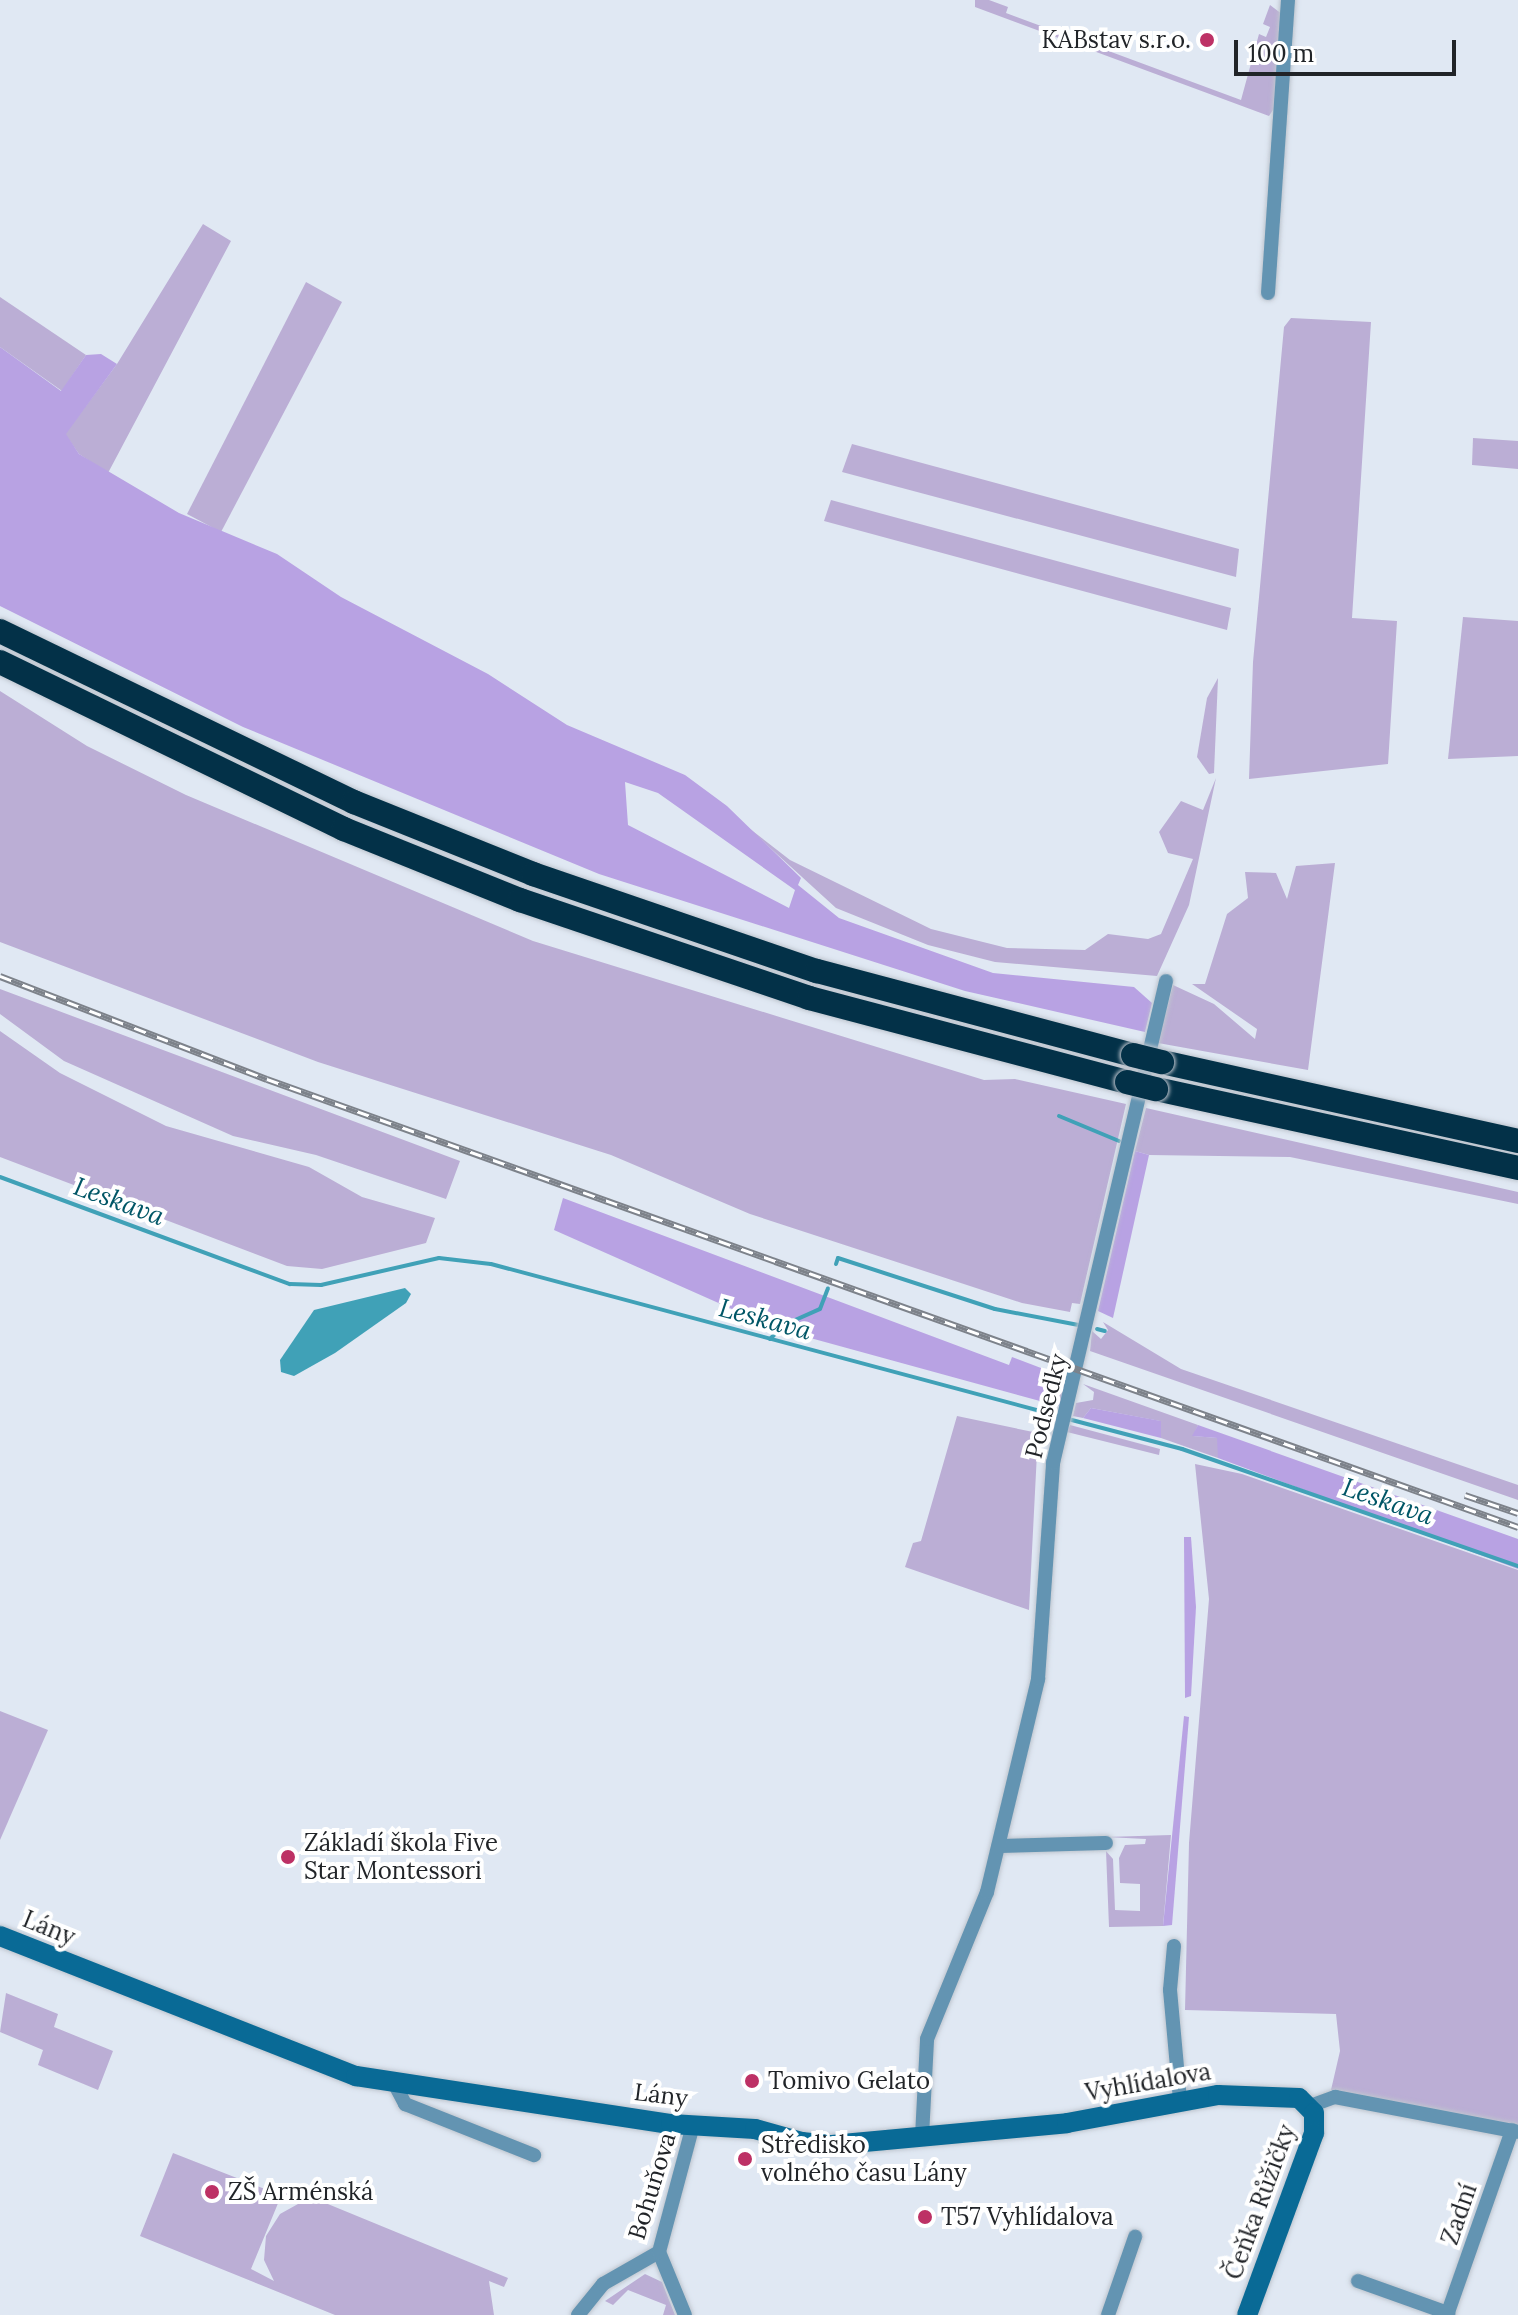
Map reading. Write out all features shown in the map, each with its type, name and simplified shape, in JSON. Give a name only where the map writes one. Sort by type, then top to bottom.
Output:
[{"type":"highway","points":[[0,631],[339,796],[520,869],[802,966],[1133,1055],[1518,1141]]},
{"type":"highway","points":[[0,662],[344,829],[520,900],[809,998],[1156,1089],[1518,1168]]},
{"type":"street","points":[[1268,293],[1288,0]]},
{"type":"street","name":"Podsedky","points":[[922,2136],[920,2078],[927,2039],[965,1954],[999,1846],[1043,1652],[1047,1508],[1061,1431],[1070,1405],[1166,981]]},
{"type":"street","points":[[999,1846],[1106,1843]]},
{"type":"street","name":"Lány","points":[[0,1936],[323,2066],[394,2083],[693,2125],[755,2129],[832,2145],[922,2136]]},
{"type":"street","points":[[1174,1946],[1170,1990],[1180,2100]]},
{"type":"street","points":[[394,2083],[405,2104],[534,2155]]},
{"type":"street","name":"Vyhlídalova","points":[[922,2136],[1067,2123],[1180,2100],[1286,2096],[1310,2106],[1335,2097],[1515,2131]]},
{"type":"street","name":"Čeňka Růžičky","points":[[1247,2315],[1312,2141],[1315,2119],[1310,2106]]},
{"type":"street","name":"Bohuňova","points":[[578,2315],[603,2284],[659,2252],[693,2125]]},
{"type":"street","name":"Zadní","points":[[1358,2281],[1448,2314],[1515,2131]]},
{"type":"street","points":[[1108,2315],[1135,2237]]},
{"type":"street","points":[[659,2252],[685,2315]]},
{"type":"shaded area","points":[[975,0],[989,0],[1008,7],[1006,13],[1241,100],[1259,34],[1266,37],[1270,27],[1263,24],[1270,5],[1282,14],[1275,107],[1269,116],[975,7]]},
{"type":"shaded area","points":[[203,224],[231,241],[108,473],[79,454],[65,434],[117,364]]},
{"type":"shaded area","points":[[306,282],[342,302],[221,532],[187,514]]},
{"type":"shaded area","points":[[0,297],[86,355],[62,391],[0,347]]},
{"type":"shaded area","points":[[1291,318],[1371,322],[1352,618],[1397,621],[1388,764],[1249,779],[1253,662],[1284,327]]},
{"type":"shaded area","points":[[0,347],[61,391],[86,355],[101,354],[117,364],[66,434],[79,454],[179,513],[277,554],[341,597],[488,674],[567,725],[685,775],[727,806],[801,878],[798,885],[839,918],[993,973],[1134,987],[1152,1003],[1145,1032],[965,991],[599,874],[243,727],[0,606]],"holes":[[[625,782],[658,793],[795,890],[789,908],[628,825]]]},
{"type":"shaded area","points":[[1473,438],[1518,441],[1518,469],[1472,465]]},
{"type":"shaded area","points":[[852,444],[1239,549],[1236,577],[842,472]]},
{"type":"shaded area","points":[[831,500],[1231,608],[1227,630],[824,521]]},
{"type":"shaded area","points":[[1463,617],[1518,621],[1518,756],[1448,759]]},
{"type":"shaded area","points":[[1218,678],[1214,773],[1209,774],[1197,757],[1207,698]]},
{"type":"shaded area","points":[[0,691],[87,746],[186,795],[533,941],[984,1080],[1015,1079],[1126,1104],[1080,1304],[1072,1303],[1070,1312],[1022,1303],[750,1214],[611,1155],[318,1062],[0,942]]},
{"type":"shaded area","points":[[1216,778],[1189,905],[1157,976],[995,962],[928,945],[836,908],[745,825],[790,860],[931,929],[1007,948],[1085,950],[1108,934],[1148,939],[1161,934],[1193,859],[1168,853],[1159,832],[1181,801],[1203,810]]},
{"type":"shaded area","points":[[1335,863],[1308,1070],[1158,1043],[1173,985],[1214,1004],[1255,1039],[1257,1029],[1192,984],[1205,984],[1227,914],[1248,898],[1245,872],[1276,873],[1287,899],[1296,866]]},
{"type":"shaded area","points":[[0,989],[460,1161],[446,1199],[316,1155],[233,1136],[64,1061],[0,1014]]},
{"type":"shaded area","points":[[0,1031],[60,1073],[166,1126],[309,1167],[362,1197],[435,1218],[426,1243],[322,1269],[287,1266],[0,1157]]},
{"type":"shaded area","points":[[1146,1108],[1518,1192],[1518,1204],[1290,1157],[1149,1155],[1135,1151]]},
{"type":"shaded area","points":[[1135,1151],[1149,1155],[1113,1318],[1098,1311]]},
{"type":"shaded area","points":[[563,1198],[1009,1365],[1012,1357],[1070,1379],[1062,1407],[763,1325],[752,1310],[732,1309],[554,1230]]},
{"type":"shaded area","points":[[1103,1322],[1181,1369],[1518,1485],[1518,1500],[1090,1351],[1092,1331],[1101,1339],[1108,1330]]},
{"type":"shaded area","points":[[1083,1384],[1198,1425],[1193,1436],[1218,1438],[1218,1458],[1161,1438],[1160,1421],[1091,1408],[1083,1418],[1073,1416],[1076,1403],[1093,1400],[1094,1392]]},
{"type":"shaded area","points":[[1091,1408],[1161,1421],[1161,1438],[1083,1418]]},
{"type":"shaded area","points":[[957,1416],[1038,1433],[1029,1610],[905,1567],[913,1543],[921,1541]]},
{"type":"shaded area","points":[[1070,1425],[1160,1449],[1159,1455],[1067,1432]]},
{"type":"shaded area","points":[[1198,1425],[1518,1539],[1518,1569],[1218,1458],[1217,1438],[1192,1436]]},
{"type":"shaded area","points":[[1195,1464],[1242,1474],[1518,1570],[1518,2127],[1331,2090],[1340,2051],[1336,2014],[1185,2010],[1189,1843],[1209,1599]]},
{"type":"shaded area","points":[[1184,1537],[1191,1537],[1196,1607],[1191,1696],[1185,1698]]},
{"type":"shaded area","points":[[0,1711],[48,1730],[0,1840]]},
{"type":"shaded area","points":[[1184,1716],[1189,1717],[1172,1925],[1163,1926]]},
{"type":"shaded area","points":[[1171,1835],[1163,1926],[1109,1927],[1106,1851],[1113,1859],[1115,1910],[1140,1911],[1140,1884],[1120,1883],[1119,1858],[1125,1845],[1145,1844],[1146,1839],[1106,1837]]},
{"type":"shaded area","points":[[6,1993],[58,2014],[54,2027],[113,2051],[98,2090],[38,2065],[43,2050],[0,2032]]},
{"type":"shaded area","points":[[173,2153],[280,2195],[284,2186],[508,2278],[504,2287],[489,2281],[494,2315],[335,2315],[140,2236]],"holes":[[[281,2196],[298,2204],[280,2214],[266,2236],[264,2260],[274,2281],[251,2269]]]},
{"type":"shaded area","points":[[645,2274],[662,2282],[675,2315],[663,2315],[666,2305],[628,2290],[613,2305],[605,2301]]},
{"type":"water","points":[[405,1288],[411,1294],[406,1303],[335,1353],[294,1376],[281,1372],[280,1360],[314,1310]]},
{"type":"waterway","points":[[1059,1116],[1119,1141]]},
{"type":"waterway","name":"Leskava","points":[[0,1177],[290,1284],[321,1285],[439,1258],[491,1264],[1059,1416]]},
{"type":"waterway","points":[[836,1264],[838,1258],[995,1309],[1078,1325]]},
{"type":"waterway","points":[[770,1339],[784,1325],[820,1309],[828,1288]]},
{"type":"waterway","points":[[1097,1329],[1105,1331]]},
{"type":"waterway","name":"Leskava","points":[[1068,1419],[1182,1449],[1518,1566]]},
{"type":"railway","points":[[0,976],[267,1079],[1518,1527]]},
{"type":"railway","points":[[1465,1495],[1518,1513]]},
{"type":"place","name":"KABstav s.r.o.","points":[[1207,40]]},
{"type":"place","name":"Základí škola Five Star Montessori","points":[[288,1857]]},
{"type":"place","name":"Tomivo Gelato","points":[[752,2081]]},
{"type":"place","name":"Středisko volného času Lány","points":[[745,2159]]},
{"type":"place","name":"ZŠ Arménská","points":[[212,2192]]},
{"type":"place","name":"T57 Vyhlídalova","points":[[925,2217]]}]
